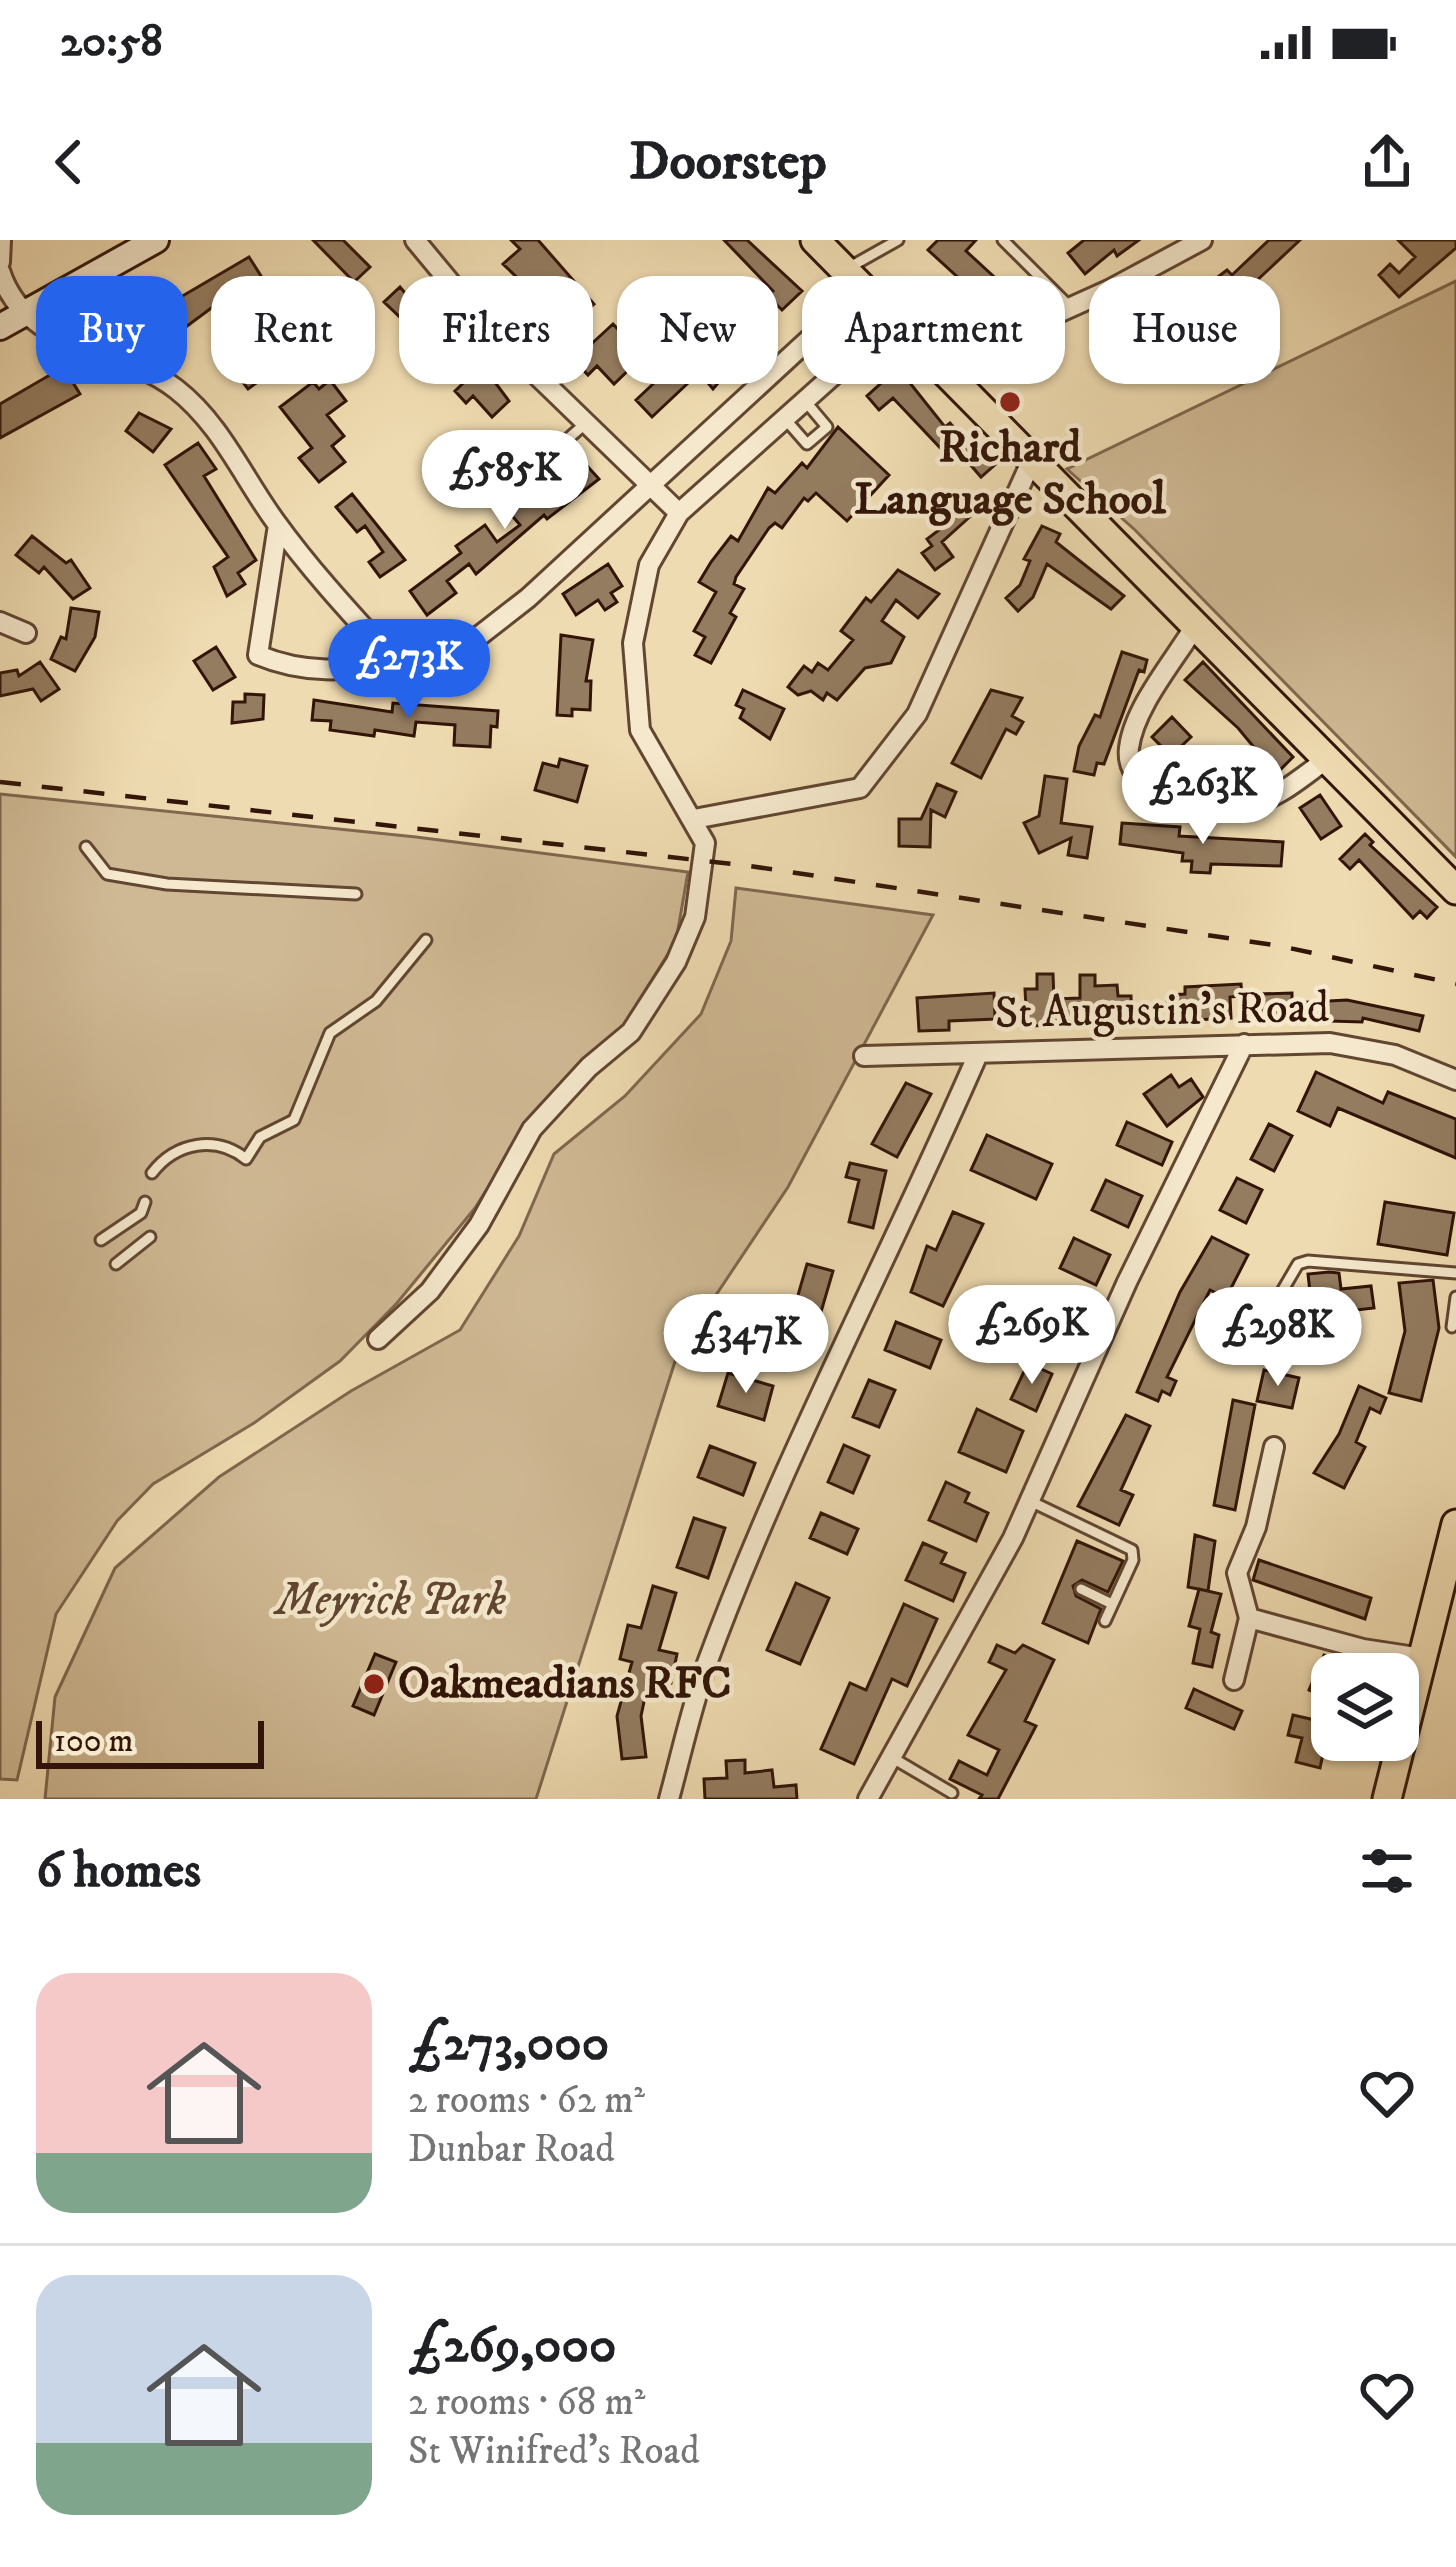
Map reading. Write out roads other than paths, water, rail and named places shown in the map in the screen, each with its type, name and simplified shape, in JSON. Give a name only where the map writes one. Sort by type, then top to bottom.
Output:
[{"type":"main road","points":[[815,240],[849,276]]},
{"type":"main road","points":[[952,384],[1456,890]]},
{"type":"main road","points":[[1387,1799],[1456,1524]]},
{"type":"street","points":[[0,262],[1,240]]},
{"type":"street","points":[[10,320],[156,240]]},
{"type":"street","points":[[415,240],[488,328],[679,513]]},
{"type":"street","points":[[1065,309],[1177,247],[1202,240]]},
{"type":"street","points":[[0,272],[10,320]]},
{"type":"street","points":[[10,320],[95,346],[177,389],[214,428],[278,525],[395,662]]},
{"type":"street","points":[[278,525],[258,655],[290,668],[359,670],[395,662],[447,661],[528,598],[648,482],[802,345]]},
{"type":"street","points":[[378,1339],[430,1291],[479,1225],[532,1129],[589,1067],[631,1032],[676,962],[695,916],[707,856],[694,819],[640,730],[633,643],[649,565],[679,513],[826,384]]},
{"type":"street","points":[[694,819],[860,788],[917,715],[1031,462]]},
{"type":"street","points":[[0,622],[26,634]]},
{"type":"street","points":[[1195,626],[1135,728],[1128,751],[1132,770],[1152,790],[1220,808],[1251,805],[1328,759]]},
{"type":"street","points":[[868,1799],[952,1654],[1030,1501],[1127,1282],[1244,1044]]},
{"type":"street","name":"St Augustin's Road","points":[[864,1056],[1244,1044],[1366,1049],[1456,1080]]},
{"type":"street","points":[[669,1799],[705,1670],[752,1555],[858,1309],[978,1054]]},
{"type":"street","points":[[1234,1680],[1249,1618],[1237,1574],[1256,1527],[1274,1447]]},
{"type":"street","points":[[1249,1618],[1363,1649],[1422,1658]]},
{"type":"lane","points":[[844,271],[898,240]]},
{"type":"lane","points":[[1004,240],[1070,307]]},
{"type":"lane","points":[[786,420],[807,444],[827,427],[806,402]]},
{"type":"lane","points":[[547,457],[586,424]]},
{"type":"lane","points":[[86,848],[107,874],[166,884],[258,885],[356,894]]},
{"type":"lane","points":[[152,1173],[165,1160],[199,1145],[225,1144],[246,1159],[260,1137],[294,1120],[330,1034],[376,1000],[426,940]]},
{"type":"lane","points":[[101,1240],[141,1213],[145,1202]]},
{"type":"lane","points":[[116,1264],[150,1237]]},
{"type":"lane","points":[[1282,1293],[1298,1264],[1308,1261],[1456,1273]]},
{"type":"lane","points":[[1452,1327],[1456,1297]]},
{"type":"lane","points":[[1030,1501],[1132,1550],[1105,1621]]},
{"type":"lane","points":[[1082,1589],[1112,1604]]},
{"type":"lane","points":[[891,1757],[952,1793]]},
{"type":"railway","points":[[0,782],[750,866],[1280,946],[1456,984]]},
{"type":"place","name":"Richard Language School","points":[[1010,402]]},
{"type":"place","name":"Oakmeadians RFC","points":[[374,1684]]},
{"type":"park label","name":"Meyrick Park","points":[[391,1601]]}]
